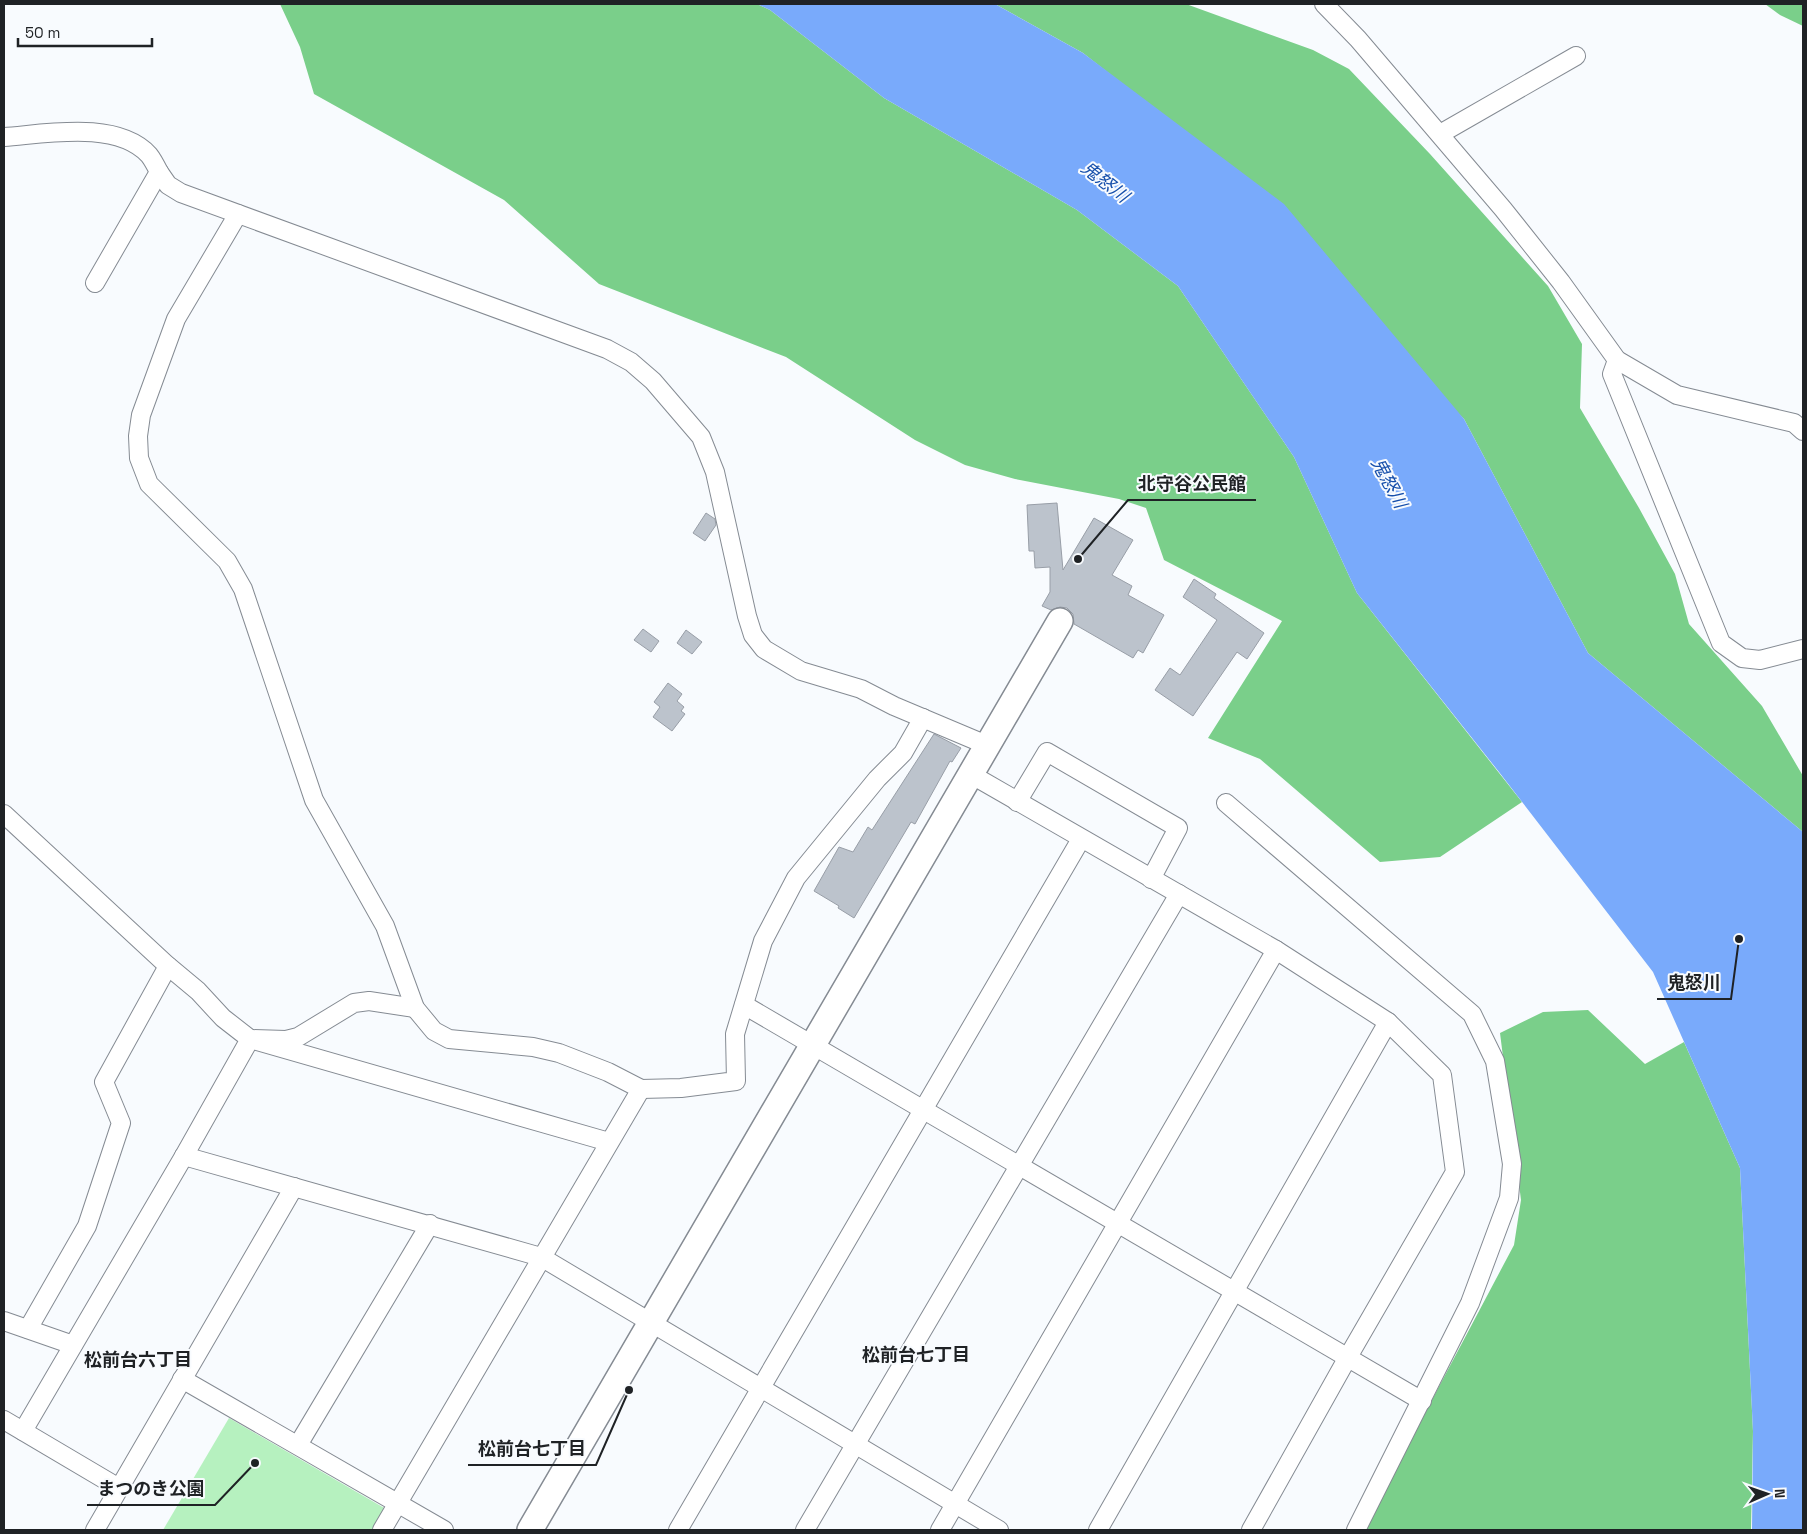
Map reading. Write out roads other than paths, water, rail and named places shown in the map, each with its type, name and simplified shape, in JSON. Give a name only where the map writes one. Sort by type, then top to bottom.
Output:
[{"type":"street","points":[[1324,4],[1358,39],[1440,134],[1561,282],[1617,360],[1676,395],[1794,423],[1803,431]]},
{"type":"street","points":[[1440,134],[1576,56]]},
{"type":"street","points":[[4,137],[80,131],[105,134],[128,140],[149,155],[168,185],[181,193],[607,350],[631,362],[675,404],[701,436],[715,472],[747,616],[753,635],[764,649],[801,671],[861,689],[988,746]]},
{"type":"street","points":[[95,283],[159,172]]},
{"type":"street","points":[[238,214],[176,319],[141,415],[138,436],[139,458],[149,484],[227,560],[243,589],[314,800],[385,926],[415,1008],[434,1031],[449,1039],[533,1047],[559,1053],[608,1072],[641,1089],[681,1088],[736,1081],[735,1034],[763,941],[796,878],[876,779],[903,753],[923,718]]},
{"type":"street","points":[[1617,360],[1612,374],[1721,643],[1742,658],[1760,660],[1803,649]]},
{"type":"street","points":[[530,1530],[972,775],[1060,621]]},
{"type":"street","points":[[1017,802],[1046,752],[1178,828],[1150,878]]},
{"type":"street","points":[[972,775],[1081,840],[1276,950],[1388,1022],[1442,1076],[1455,1172],[1251,1530]]},
{"type":"street","points":[[1226,803],[1472,1014],[1495,1061],[1512,1164],[1509,1198],[1470,1303],[1356,1530]]},
{"type":"street","points":[[4,814],[168,966],[198,990],[223,1018],[250,1039],[608,1142]]},
{"type":"street","points":[[678,1530],[1081,840]]},
{"type":"street","points":[[805,1530],[1179,894]]},
{"type":"street","points":[[940,1530],[1276,950]]},
{"type":"street","points":[[28,1329],[87,1226],[121,1123],[104,1082],[168,966]]},
{"type":"street","points":[[250,1039],[286,1040],[298,1037],[354,1003],[369,1001],[415,1008]]},
{"type":"street","points":[[744,1006],[1422,1401]]},
{"type":"street","points":[[1098,1530],[1388,1022]]},
{"type":"street","points":[[23,1431],[184,1156],[250,1039]]},
{"type":"street","points":[[382,1530],[608,1142],[641,1089]]},
{"type":"street","points":[[184,1156],[430,1224],[541,1257],[999,1530]]},
{"type":"street","points":[[95,1530],[294,1187]]},
{"type":"street","points":[[298,1446],[430,1224]]},
{"type":"street","points":[[4,1321],[73,1345]]},
{"type":"street","points":[[182,1379],[444,1530]]},
{"type":"street","points":[[4,1420],[120,1488]]},
{"type":"water","points":[[757,4],[995,4],[1083,53],[1284,204],[1464,419],[1588,653],[1803,832],[1803,1530],[1752,1530],[1753,1431],[1740,1168],[1653,972],[1499,772],[1357,593],[1294,457],[1178,286],[1077,210],[884,98],[770,10]]},
{"type":"place","name":"北守谷公民館","points":[[1078,559]]},
{"type":"place","name":"鬼怒川","points":[[1739,939]]},
{"type":"place","name":"松前台七丁目","points":[[629,1390]]},
{"type":"place","name":"まつのき公園","points":[[255,1463]]},
{"type":"district","name":"松前台七丁目","points":[[916,1355]]},
{"type":"district","name":"松前台六丁目","points":[[138,1360]]}]
